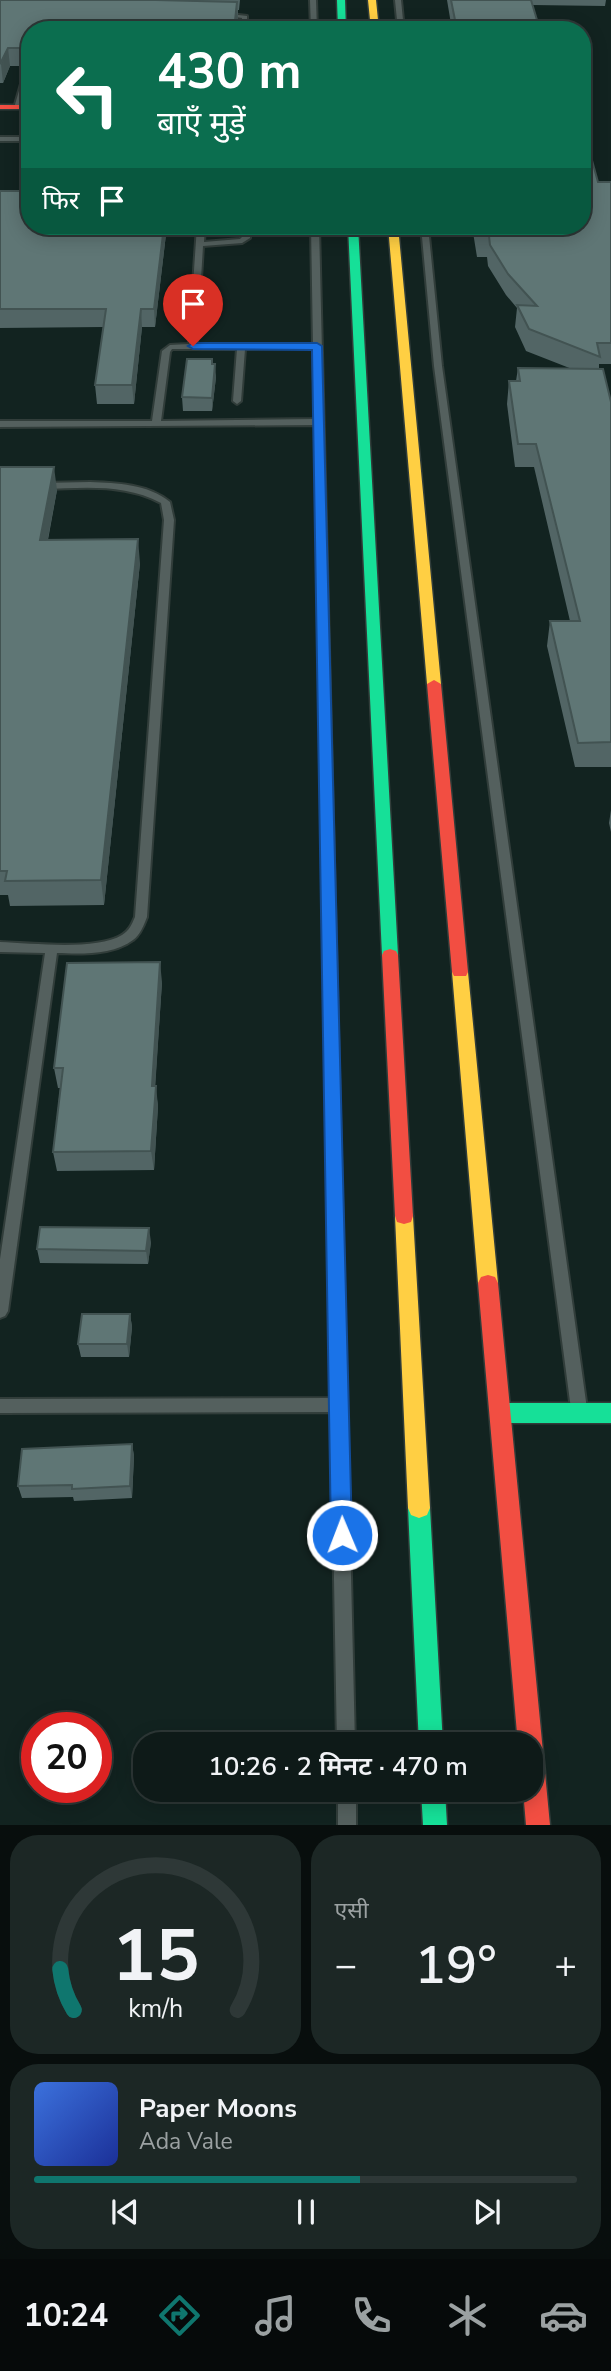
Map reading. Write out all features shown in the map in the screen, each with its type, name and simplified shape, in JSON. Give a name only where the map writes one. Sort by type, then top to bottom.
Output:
[{"type":"street","points":[[341,0],[342,21]]},
{"type":"street","points":[[372,0],[374,21]]},
{"type":"street","points":[[353,235],[430,1732]]},
{"type":"street","points":[[394,235],[529,1732]]},
{"type":"street","points":[[500,1413],[611,1413]]},
{"type":"street","points":[[434,1802],[435,1825]]},
{"type":"street","points":[[536,1802],[538,1825]]},
{"type":"lane","points":[[313,0],[314,21]]},
{"type":"lane","points":[[398,0],[400,21]]},
{"type":"lane","points":[[214,14],[245,18],[245,21]]},
{"type":"lane","points":[[0,139],[21,138]]},
{"type":"lane","points":[[193,346],[201,235]]},
{"type":"lane","points":[[201,244],[242,242],[246,235]]},
{"type":"lane","points":[[315,235],[346,1732]]},
{"type":"lane","points":[[425,235],[439,380],[580,1413]]},
{"type":"lane","points":[[237,401],[241,346]]},
{"type":"lane","points":[[156,424],[166,351],[170,347],[317,346]]},
{"type":"lane","points":[[0,424],[319,422]]},
{"type":"lane","points":[[0,947],[52,948],[114,944],[128,938],[137,929],[141,917],[169,520],[165,502],[151,492],[126,487],[28,486]]},
{"type":"lane","points":[[0,1311],[52,948]]},
{"type":"lane","points":[[0,1406],[339,1405]]},
{"type":"lane","points":[[346,1802],[347,1825]]},
{"type":"building","points":[[0,0],[237,2],[235,21],[21,21],[21,48],[8,48],[0,64]]},
{"type":"building","points":[[451,0],[531,0],[537,21],[455,21]]},
{"type":"building","points":[[591,157],[598,182],[611,182],[611,343],[597,343],[600,357],[529,329],[517,305],[537,306],[508,274],[490,245],[489,236],[479,236],[591,235]]},
{"type":"building","points":[[0,191],[21,191],[21,235],[163,235],[154,309],[141,309],[132,385],[95,385],[106,309],[0,309]]},
{"type":"building","points":[[187,359],[212,359],[212,364],[215,364],[212,398],[182,397]]},
{"type":"building","points":[[518,368],[603,369],[611,402],[611,742],[578,743],[550,621],[580,621],[536,444],[518,444],[509,381],[520,381]]},
{"type":"building","points":[[0,467],[54,467],[40,540],[138,539],[101,880],[5,881],[7,871],[0,871]]},
{"type":"building","points":[[160,962],[151,1151],[53,1152],[63,1068],[54,1068],[67,963]]},
{"type":"building","points":[[40,1227],[149,1228],[146,1251],[37,1249]]},
{"type":"building","points":[[82,1314],[130,1314],[127,1344],[78,1344]]},
{"type":"building","points":[[132,1444],[130,1486],[72,1489],[72,1485],[18,1486],[22,1449]]},
{"type":"traffic: fast","points":[[341,0],[342,21]]},
{"type":"traffic: fast","points":[[353,235],[390,955]]},
{"type":"traffic: fast","points":[[500,1413],[611,1413]]},
{"type":"traffic: fast","points":[[419,1508],[430,1732]]},
{"type":"traffic: fast","points":[[434,1802],[435,1825]]},
{"type":"traffic: slow","points":[[372,0],[374,21]]},
{"type":"traffic: slow","points":[[394,235],[434,684]]},
{"type":"traffic: slow","points":[[460,972],[488,1283]]},
{"type":"traffic: slow","points":[[404,1216],[419,1508]]},
{"type":"traffic: jam","points":[[0,107],[21,107]]},
{"type":"traffic: jam","points":[[434,684],[460,972]]},
{"type":"traffic: jam","points":[[390,955],[404,1216]]},
{"type":"traffic: jam","points":[[488,1283],[529,1732]]},
{"type":"traffic: jam","points":[[536,1802],[538,1825]]},
{"type":"route","points":[[193,346],[317,346],[342,1535]]}]
